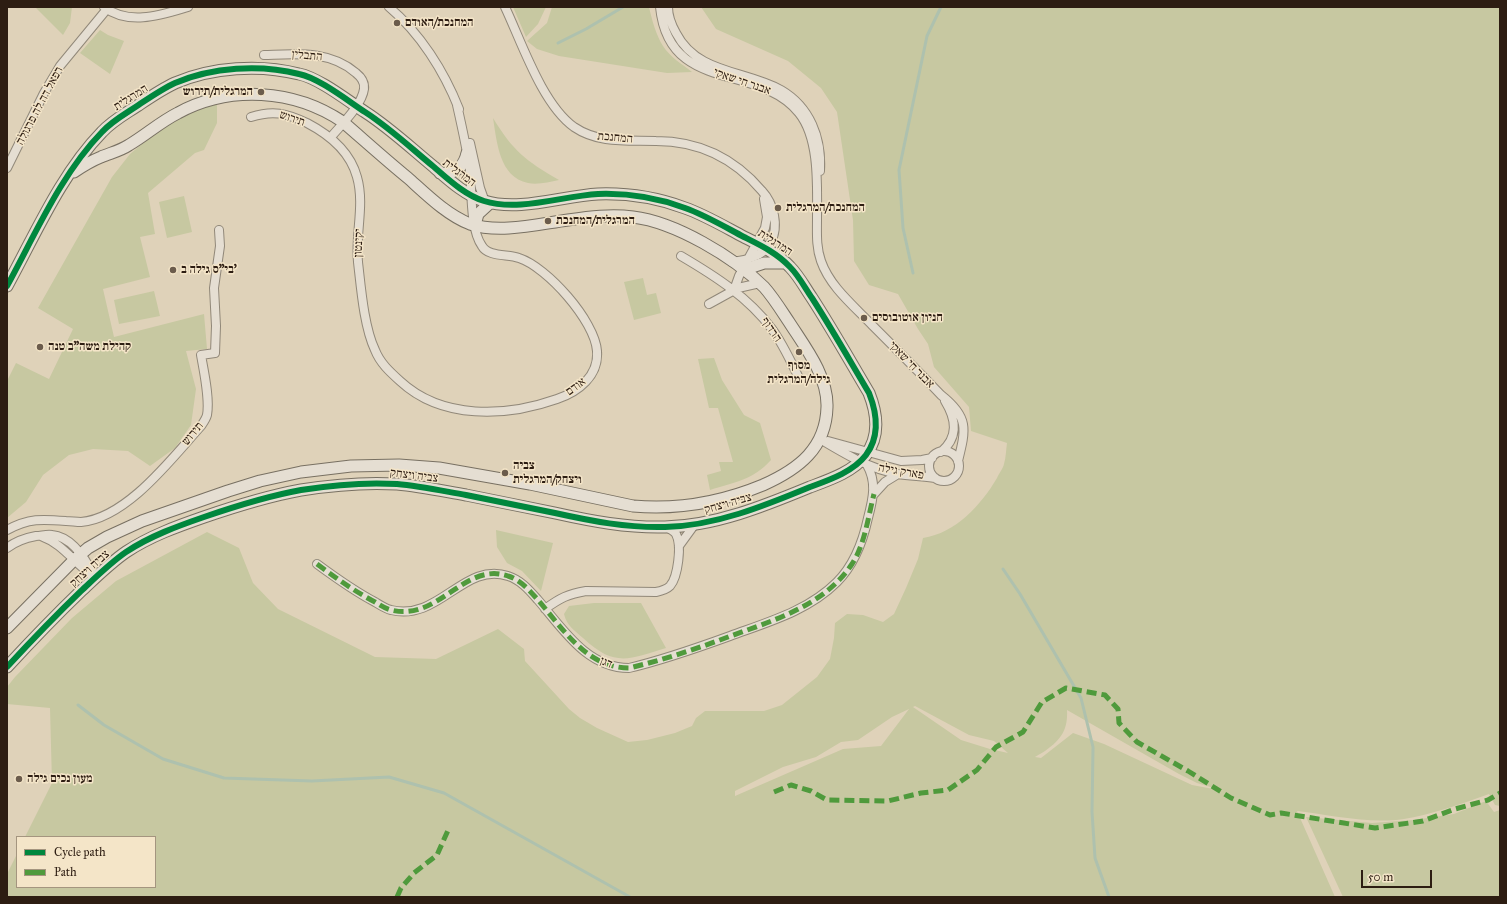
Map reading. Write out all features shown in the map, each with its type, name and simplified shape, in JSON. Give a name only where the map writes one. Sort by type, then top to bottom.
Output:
[{"type":"street","points":[[106,8],[115,14],[124,17],[147,18],[188,7]]},
{"type":"street","points":[[389,7],[420,39],[432,57],[457,105],[467,132],[480,188],[488,202],[479,212],[475,225]]},
{"type":"street","name":"המחנכת","points":[[505,7],[547,96],[560,114],[573,126],[585,134],[598,139],[659,141],[702,148],[725,159],[748,176],[768,199],[774,220],[774,233],[762,246]]},
{"type":"street","name":"אבנר חי שאקי","points":[[660,7],[671,43],[687,60],[715,74],[778,95],[801,115],[812,141],[817,189],[818,247],[825,270],[839,291],[941,395],[958,410],[964,425],[964,439],[958,461]]},
{"type":"street","name":"אבנר חי שאקי","points":[[668,7],[674,30],[679,39],[694,56],[712,65],[781,90],[791,97],[806,113],[815,130],[820,151],[817,189]]},
{"type":"street","name":"רפאל דה לה פרגולה","points":[[7,168],[56,72],[69,53],[106,8]]},
{"type":"street","name":"התבלין","points":[[264,55],[315,54],[346,65],[363,81],[364,89],[356,106]]},
{"type":"street","name":"המרגלית","points":[[7,286],[66,178],[103,130],[119,118],[174,84],[219,70],[240,68],[262,69],[301,74],[330,88],[386,127],[440,173],[472,196],[488,202],[502,205],[527,204],[597,194],[618,194],[666,202],[686,208],[762,246],[786,263],[799,278],[822,313],[871,399],[875,411],[876,427],[874,437],[864,463]]},
{"type":"street","name":"המרגלית","points":[[66,178],[84,165],[128,146],[178,113],[202,103],[220,97],[252,94],[270,95],[293,99],[317,107],[343,122],[443,208],[457,218],[475,225],[490,228],[508,228],[597,217],[631,216],[650,220],[697,240],[732,262],[760,283],[773,298],[803,343],[824,383],[827,404],[825,424],[820,439]]},
{"type":"street","points":[[457,105],[467,153],[475,225],[479,240],[484,249]]},
{"type":"street","points":[[331,137],[356,106]]},
{"type":"street","name":"תירוש","points":[[251,117],[272,112],[283,114],[313,126],[331,137]]},
{"type":"street","name":"יקינטון","points":[[331,137],[349,157],[358,177],[361,202],[358,259],[368,330],[374,349],[380,361],[404,385]]},
{"type":"street","points":[[440,173],[450,173],[460,168],[467,153]]},
{"type":"street","points":[[484,249],[483,239],[490,228]]},
{"type":"street","name":"תירוש","points":[[7,530],[30,520],[45,519],[80,522],[93,520],[112,512],[143,489],[201,426],[207,416],[207,405],[201,355],[215,353],[216,326],[214,288],[220,246],[218,230]]},
{"type":"street","points":[[732,262],[749,259],[759,254],[762,246]]},
{"type":"street","name":"אודם","points":[[404,385],[416,395],[440,405],[467,410],[505,411],[546,403],[570,394],[580,388],[593,372],[597,352],[595,341],[586,320],[572,303],[554,283],[534,265],[518,258],[489,253],[484,249]]},
{"type":"street","name":"הרדוף","points":[[681,256],[734,290],[758,313],[773,330],[799,378]]},
{"type":"street","points":[[734,290],[749,259]]},
{"type":"street","points":[[743,270],[764,263],[786,263]]},
{"type":"street","points":[[709,304],[734,290],[760,283]]},
{"type":"street","name":"אבנר חי שאקי","points":[[941,395],[952,415],[954,428],[951,440],[941,452]]},
{"type":"street","name":"פארק גילה","points":[[820,439],[901,461],[917,461],[932,458]]},
{"type":"street","name":"פארק גילה","points":[[820,439],[864,463],[898,474],[935,478]]},
{"type":"street","name":"צביה ויצחק","points":[[7,628],[77,557],[107,537],[142,521],[260,481],[301,472],[351,466],[399,465],[438,468],[515,481],[633,506],[653,508],[669,507],[717,500],[739,495],[765,484],[800,464],[815,448],[820,439]]},
{"type":"street","points":[[941,452],[951,453],[958,461],[959,470],[953,478],[946,481],[941,481],[935,478],[930,469],[932,458],[941,452]]},
{"type":"street","name":"צביה ויצחק","points":[[7,667],[95,578],[124,553],[140,543],[177,527],[228,509],[302,490],[330,486],[379,484],[421,487],[601,522],[631,526],[665,527],[707,522],[750,510],[786,497],[864,463]]},
{"type":"street","name":"דגן","points":[[317,564],[356,592],[391,610],[402,611],[421,610],[472,579],[482,575],[501,574],[518,580],[531,592],[579,647],[600,662],[620,668],[641,666],[704,646],[781,618],[823,594],[838,582],[853,562],[859,549],[874,494],[872,476],[864,463]]},
{"type":"street","points":[[874,494],[885,482],[898,474]]},
{"type":"street","points":[[679,546],[695,524]]},
{"type":"street","points":[[546,609],[567,594],[576,592],[644,592],[663,590],[669,586],[674,579],[677,569],[679,546],[676,534],[665,527]]},
{"type":"street","points":[[7,548],[20,540],[41,536],[52,535],[61,538],[71,544],[77,557],[95,578]]},
{"type":"green space","points":[[35,7],[72,7],[70,23],[63,35]]},
{"type":"green space","points":[[513,7],[546,7],[538,24],[526,37]]},
{"type":"green space","points":[[552,7],[649,7],[656,32],[663,46],[673,57],[692,72],[667,73],[559,56],[537,49],[527,41],[547,23]]},
{"type":"green space","points":[[701,7],[1500,7],[1500,806],[1495,805],[1489,794],[1457,805],[1404,819],[1364,820],[1297,811],[1335,897],[7,897],[7,874],[16,856],[16,888],[156,888],[156,836],[26,836],[52,783],[50,708],[7,704],[7,687],[72,618],[116,581],[207,532],[239,548],[253,583],[278,609],[375,657],[436,659],[498,629],[524,649],[525,661],[569,709],[580,718],[597,728],[628,742],[647,740],[675,733],[692,726],[696,718],[705,711],[764,711],[782,705],[817,677],[830,659],[835,623],[847,614],[863,615],[883,622],[894,614],[918,559],[923,538],[935,535],[957,524],[975,508],[991,488],[1003,468],[1007,443],[971,431],[969,407],[934,367],[928,344],[898,294],[869,285],[854,261],[853,220],[837,112],[821,88],[788,61],[716,29]],"holes":[[[915,706],[969,735],[994,741],[1008,753],[961,740],[913,707]],[[909,709],[881,746],[843,749],[735,796],[735,791],[783,767],[816,757],[841,742],[858,740],[892,717]],[[1067,710],[1179,774],[1197,783],[1224,791],[1192,785],[1104,744],[1073,733],[1041,758],[1035,757],[1051,747],[1060,738],[1065,728]]]},
{"type":"green space","points":[[100,30],[108,35],[124,41],[110,74],[80,53]]},
{"type":"green space","points":[[217,103],[217,123],[204,150],[195,153],[148,193],[155,234],[140,237],[150,277],[103,289],[114,337],[204,314],[207,349],[186,351],[196,389],[191,425],[175,448],[150,466],[128,451],[93,449],[69,455],[43,475],[26,502],[7,518],[7,381],[16,363],[49,379],[73,329],[38,308],[112,177],[130,154],[165,125],[202,108]]},
{"type":"green space","points":[[493,118],[507,139],[521,154],[529,161],[559,180],[532,184],[518,179],[511,174],[505,166],[498,148]]},
{"type":"green space","points":[[184,196],[192,232],[167,238],[159,202]]},
{"type":"green space","points":[[643,278],[647,295],[656,293],[661,313],[634,320],[624,282]]},
{"type":"green space","points":[[154,291],[160,316],[119,324],[114,300]]},
{"type":"green space","points":[[714,358],[722,380],[744,415],[760,423],[771,460],[757,472],[743,480],[710,490],[707,475],[721,471],[719,462],[733,462],[718,408],[709,408],[698,359]]},
{"type":"green space","points":[[496,530],[553,543],[541,591],[522,571],[507,563],[497,547]]},
{"type":"green space","points":[[594,603],[641,603],[666,648],[632,658],[614,657],[604,654],[569,625],[564,614],[569,606]]},
{"type":"green space","points":[[1486,801],[1494,812],[1500,810],[1500,897],[1343,897],[1306,817],[1372,823],[1414,820],[1454,814]]},
{"type":"waterway","points":[[558,43],[586,29],[623,7]]},
{"type":"waterway","points":[[913,273],[903,228],[899,170],[927,36],[941,7]]},
{"type":"waterway","points":[[1003,569],[1020,594],[1081,698],[1093,747],[1092,812],[1095,858],[1109,897]]},
{"type":"waterway","points":[[78,705],[104,725],[163,759],[224,778],[312,781],[389,777],[444,793],[630,897]]},
{"type":"marked path","points":[[317,564],[352,589],[391,610],[408,611],[423,608],[438,601],[464,583],[478,577],[492,574],[508,576],[521,583],[538,600],[577,645],[588,654],[614,666],[629,668],[704,646],[780,618],[813,601],[841,578],[852,564],[860,548],[866,530],[874,494]]},
{"type":"marked path","points":[[774,792],[791,785],[811,791],[827,800],[888,801],[921,793],[948,790],[977,770],[996,747],[1023,732],[1042,702],[1066,688],[1105,695],[1118,709],[1119,723],[1137,742],[1231,798],[1270,815],[1281,813],[1375,828],[1423,821],[1455,809],[1488,800],[1500,793]]},
{"type":"marked path","points":[[397,897],[401,888],[414,873],[437,855],[449,828]]},
{"type":"cycle path","points":[[7,286],[61,186],[87,149],[114,121],[165,88],[204,73],[220,70],[252,68],[284,71],[307,76],[333,90],[374,118],[458,187],[470,195],[484,201],[512,205],[598,194],[620,194],[642,197],[675,204],[692,211],[715,221],[768,250],[785,262],[793,271],[802,282],[827,321],[869,393],[874,408],[876,424],[874,440],[866,455],[848,471],[757,508],[721,519],[684,526],[651,527],[609,523],[582,519],[423,487],[385,483],[349,484],[301,490],[276,495],[216,513],[174,528],[154,536],[126,552],[108,566],[81,591],[7,667]]},
{"type":"place","name":"המחנכת/האודם","points":[[397,23]]},
{"type":"place","name":"המרגלית/תירוש","points":[[261,92]]},
{"type":"place","name":"המחנכת/המרגלית","points":[[778,208]]},
{"type":"place","name":"המרגלית/המחנכת","points":[[548,221]]},
{"type":"place","name":"בי\"ס גילה ב'","points":[[173,270]]},
{"type":"place","name":"חניון אוטובוסים","points":[[864,318]]},
{"type":"place","name":"קהילת משה\"ב טנה","points":[[40,347]]},
{"type":"place","name":"מסוף גילה/המרגלית","points":[[799,352]]},
{"type":"place","name":"צביה ויצחק/המרגלית","points":[[505,473]]},
{"type":"place","name":"מעון נכים גילה","points":[[19,779]]}]
